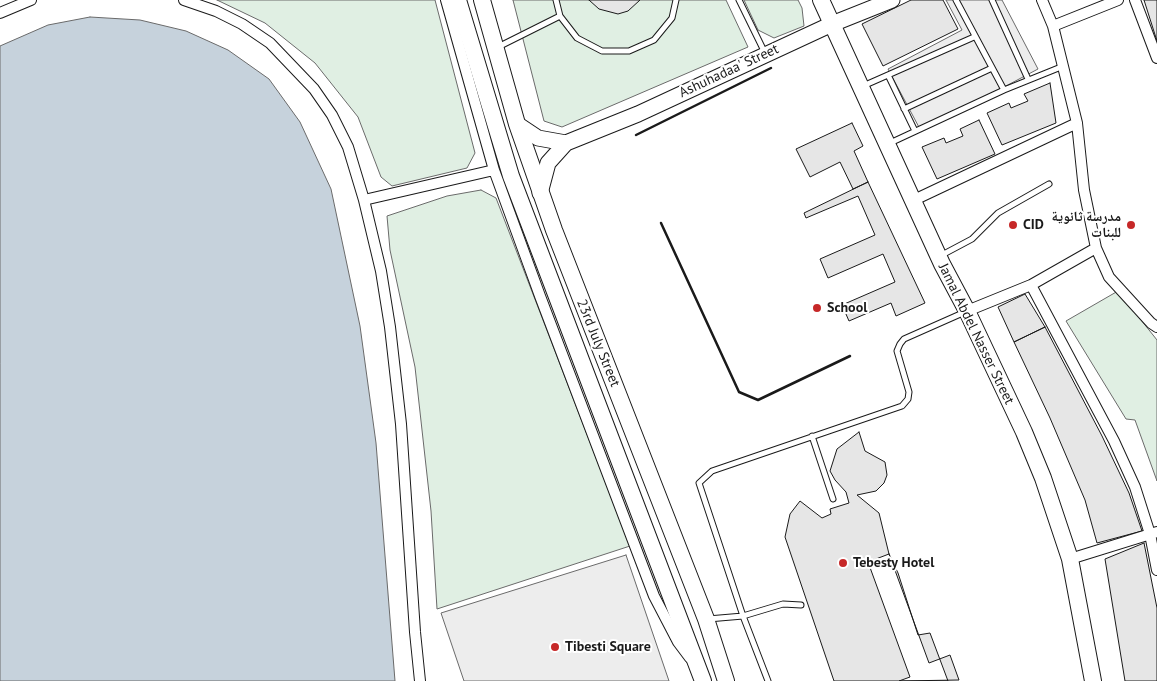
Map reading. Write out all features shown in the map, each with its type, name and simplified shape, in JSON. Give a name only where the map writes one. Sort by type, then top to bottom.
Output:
[{"type":"main road","name":"23rd July Street","points":[[458,0],[544,283],[701,676]]},
{"type":"main road","name":"23rd July Street","points":[[482,0],[517,124],[540,193],[706,620],[726,681]]},
{"type":"main road","name":"Jamal Abdel Nasser Street","points":[[821,0],[1043,478],[1070,559],[1093,681]]},
{"type":"street","points":[[0,13],[31,0]]},
{"type":"street","points":[[184,0],[216,11],[242,24],[270,43],[314,89],[332,115],[348,147],[364,200],[381,271],[390,327],[401,424],[420,681]]},
{"type":"street","points":[[446,0],[494,170],[544,283]]},
{"type":"street","name":"Ashuhadaa' Street","points":[[540,193],[548,163],[566,143],[638,114],[765,54],[892,0]]},
{"type":"street","points":[[1042,0],[1053,26],[1061,67],[1077,123],[1084,190],[1096,248],[1109,277],[1150,323],[1157,327]]},
{"type":"street","points":[[1053,26],[1118,0]]},
{"type":"street","points":[[1135,0],[1157,58]]},
{"type":"street","points":[[914,200],[1077,123]]},
{"type":"street","points":[[517,124],[538,138],[566,143]]},
{"type":"street","points":[[364,200],[494,170]]},
{"type":"street","points":[[967,311],[1031,284],[1096,248]]},
{"type":"street","points":[[1031,284],[1114,441],[1135,487],[1153,533],[1157,570]]},
{"type":"street","points":[[1070,559],[1118,546],[1153,533]]},
{"type":"lane","points":[[556,0],[560,16],[577,38],[602,51],[629,51],[654,40],[672,18],[676,0]]},
{"type":"lane","points":[[739,0],[765,54]]},
{"type":"lane","points":[[956,0],[1004,90]]},
{"type":"lane","points":[[992,0],[1028,79]]},
{"type":"lane","points":[[495,49],[560,16]]},
{"type":"lane","points":[[861,87],[974,36]]},
{"type":"lane","points":[[887,144],[1028,79],[1061,67]]},
{"type":"lane","points":[[904,110],[992,68]]},
{"type":"lane","points":[[888,75],[914,131]]},
{"type":"lane","points":[[939,257],[972,239],[998,213],[1049,184]]},
{"type":"lane","points":[[768,681],[743,616],[699,483],[712,471],[902,406],[908,399],[908,392],[897,351],[900,344],[904,339],[967,311]]},
{"type":"lane","points":[[812,436],[833,499]]},
{"type":"lane","points":[[706,620],[743,616],[783,604],[801,605]]},
{"type":"green space","points":[[217,0],[435,0],[475,153],[467,168],[392,186],[381,177],[358,117],[315,63],[265,23]]},
{"type":"green space","points":[[513,0],[726,0],[748,47],[562,127],[544,121]]},
{"type":"green space","points":[[744,0],[798,0],[802,8],[804,26],[774,38],[758,30]]},
{"type":"green space","points":[[481,190],[496,198],[630,546],[437,609],[431,511],[415,367],[390,250],[387,216],[447,196]]},
{"type":"green space","points":[[1118,291],[1157,340],[1157,481],[1135,420],[1126,419],[1066,321]]},
{"type":"shaded area","points":[[946,0],[1002,0],[1038,69],[921,131],[888,69],[962,30]]},
{"type":"shaded area","points":[[90,17],[140,20],[186,31],[228,50],[269,79],[300,122],[331,189],[360,326],[376,443],[395,681],[0,681],[0,46],[48,25]]},
{"type":"shaded area","name":"Tibesti Square","points":[[626,555],[669,681],[464,681],[441,613]]},
{"type":"building","points":[[589,0],[640,0],[628,11],[618,14],[599,9]]},
{"type":"building","points":[[911,0],[943,0],[958,29],[883,66],[862,24]]},
{"type":"building","points":[[1144,0],[1157,0],[1157,41]]},
{"type":"building","points":[[1050,83],[1056,123],[1002,145],[987,113],[1009,103],[1011,108],[1028,101],[1024,94]]},
{"type":"building","points":[[979,120],[995,154],[937,179],[922,147],[944,138],[946,143],[963,136],[960,129]]},
{"type":"building","points":[[852,123],[863,146],[854,151],[868,182],[853,189],[840,162],[810,177],[796,149]]},
{"type":"building","points":[[868,182],[925,303],[896,316],[891,303],[849,321],[842,305],[895,282],[883,254],[828,278],[820,259],[875,235],[858,196],[806,218],[804,213]]},
{"type":"building","points":[[1025,294],[1045,327],[1014,342],[998,307]]},
{"type":"building","points":[[1045,327],[1102,436],[1129,493],[1142,531],[1097,543],[1085,500],[1050,418],[1014,342]]},
{"type":"building","name":"Tebesty Hotel","points":[[859,432],[865,451],[885,462],[887,475],[884,483],[876,491],[857,495],[879,513],[889,554],[898,573],[918,635],[930,633],[948,681],[834,681],[785,537],[790,514],[800,501],[822,518],[831,514],[830,509],[849,503],[846,492],[830,471],[837,449]]},
{"type":"building","points":[[1144,543],[1157,608],[1157,681],[1125,681],[1105,559]]},
{"type":"building","points":[[889,554],[929,663],[950,655],[959,680],[899,681],[910,677],[868,562]]},
{"type":"wall","points":[[636,135],[771,68]]},
{"type":"wall","points":[[661,223],[739,392],[758,400],[850,356]]},
{"type":"place","name":"CID","points":[[1013,225]]},
{"type":"place","name":"مدرسة ثانوية للبنات","points":[[1131,225]]},
{"type":"place","name":"School","points":[[817,308]]},
{"type":"place","name":"Tebesty Hotel","points":[[843,563]]},
{"type":"place","name":"Tibesti Square","points":[[555,647]]}]
